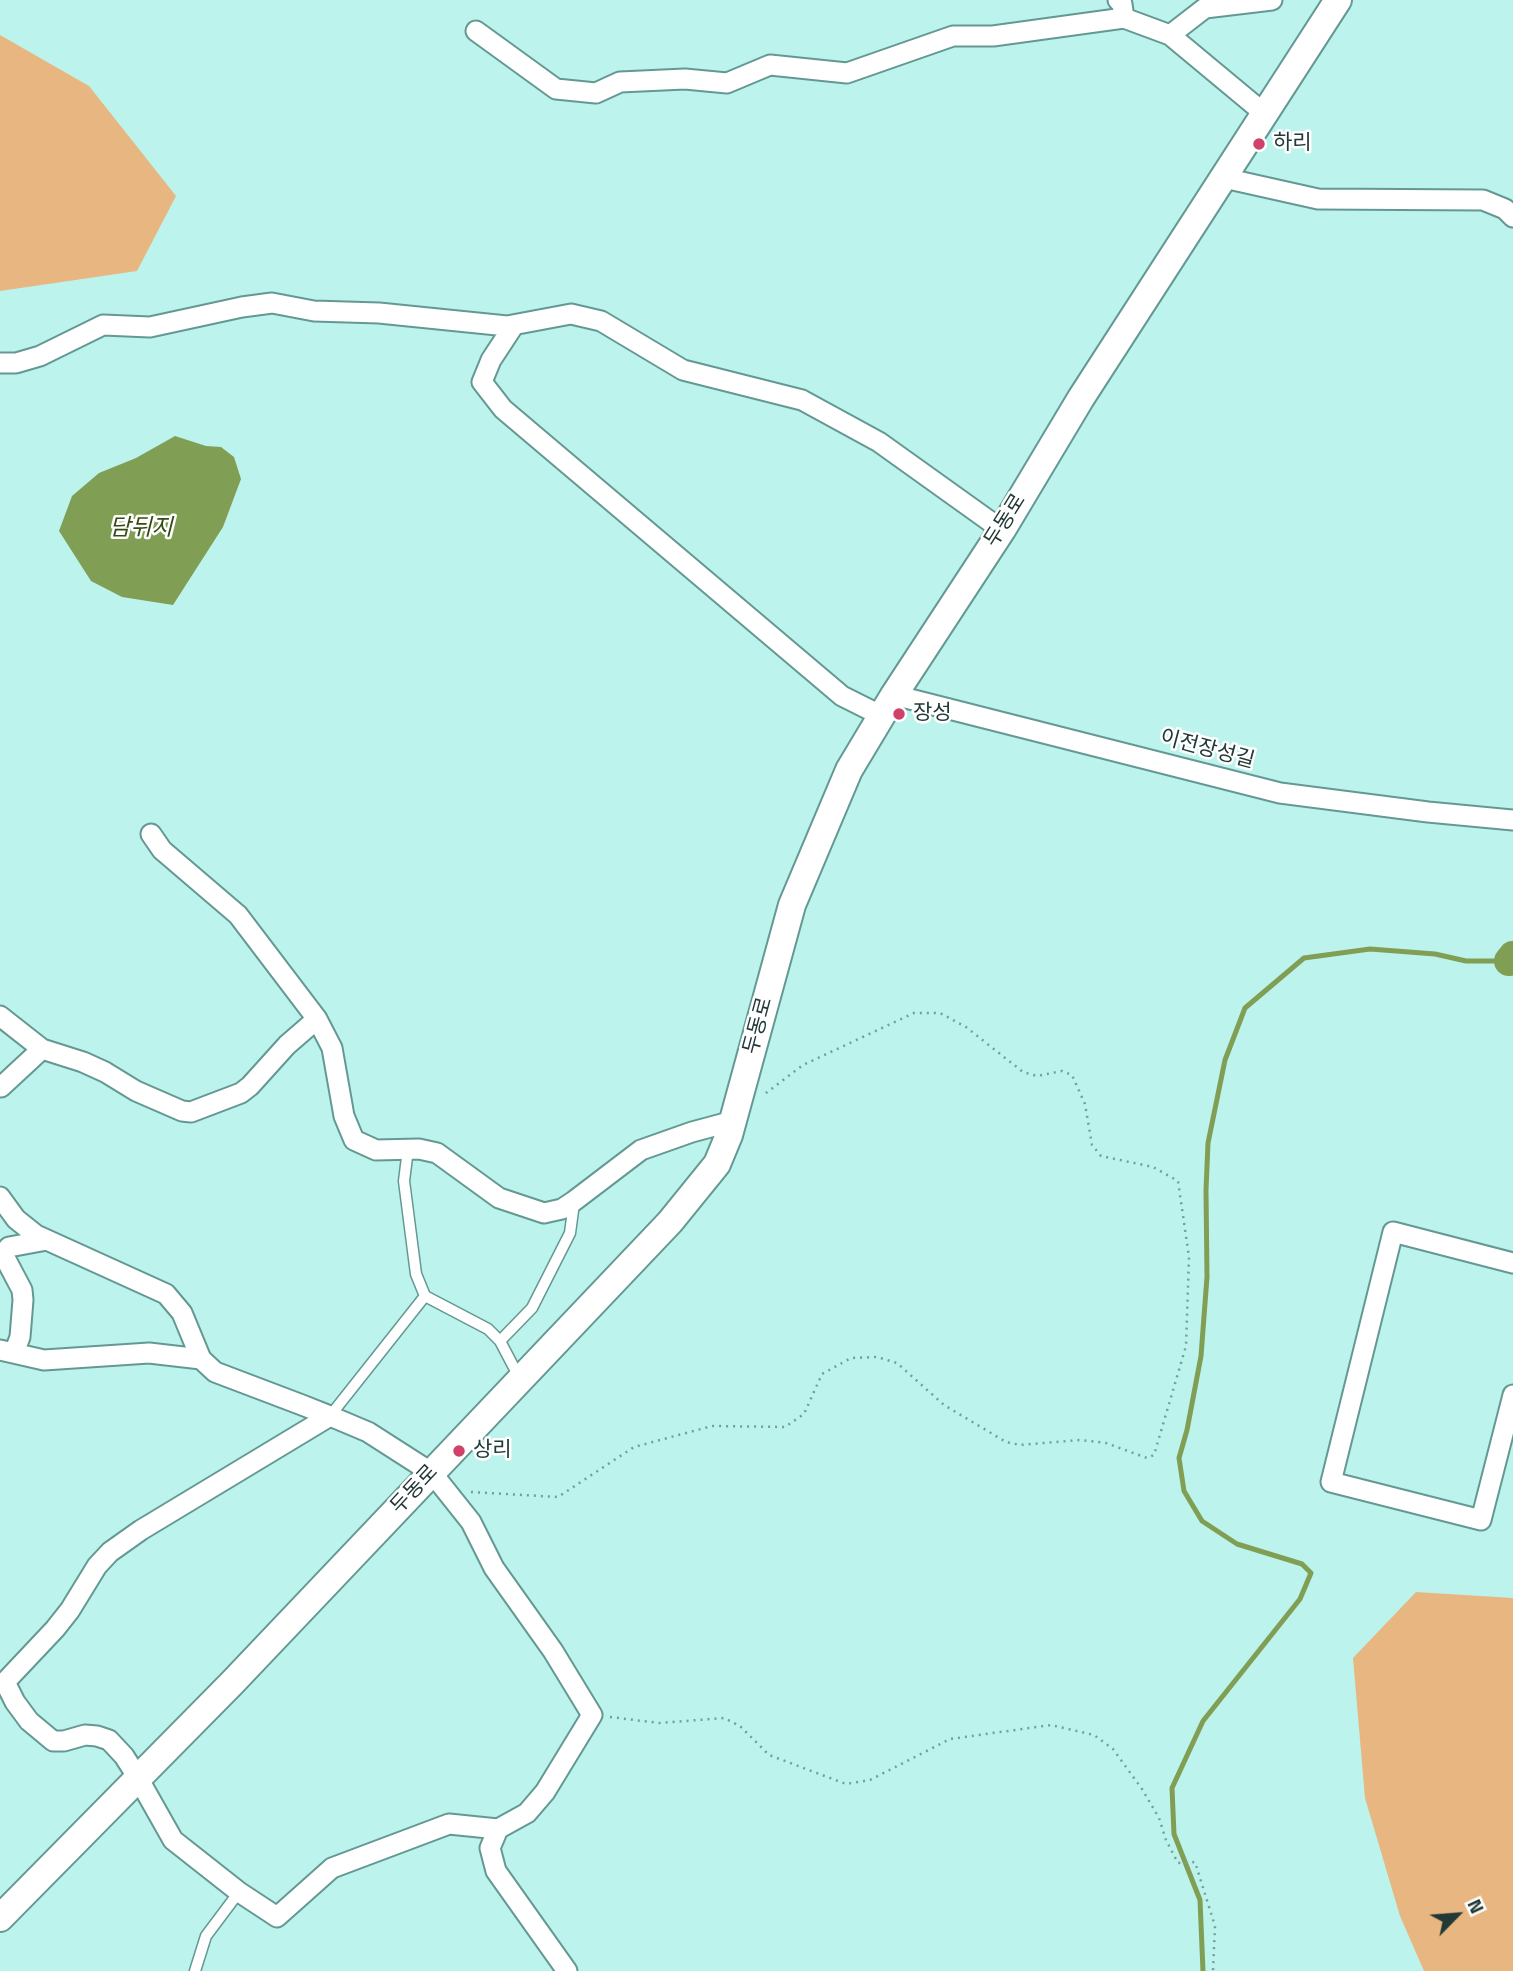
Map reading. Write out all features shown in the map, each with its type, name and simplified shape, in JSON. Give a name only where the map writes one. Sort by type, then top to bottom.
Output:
[{"type":"main road","name":"두동로","points":[[0,1918],[232,1683],[432,1473],[670,1222],[717,1164],[733,1121],[792,905],[849,770],[1002,530],[1081,398],[1338,0]]},
{"type":"street","points":[[1170,35],[1205,8],[1272,0]]},
{"type":"street","points":[[476,31],[556,89],[596,93],[620,82],[685,79],[727,83],[770,65],[847,73],[953,36],[993,36],[1121,9],[1170,35],[1265,114]]},
{"type":"street","points":[[1224,178],[1318,200],[1483,200],[1506,209],[1513,217]]},
{"type":"street","points":[[0,363],[16,363],[40,356],[103,325],[150,327],[242,306],[272,303],[314,311],[379,313],[507,326],[571,314],[601,321],[683,370],[802,400],[879,442],[1002,530]]},
{"type":"street","name":"이전장성길","points":[[514,325],[491,359],[482,382],[503,409],[842,696],[1280,793],[1513,820]]},
{"type":"street","points":[[151,834],[162,850],[238,915],[317,1019],[332,1048],[344,1116],[354,1140],[376,1150],[419,1149],[437,1153],[499,1198],[544,1213],[562,1209],[575,1201],[641,1150],[733,1121]]},
{"type":"street","points":[[0,1016],[43,1049],[83,1062],[136,1091],[182,1111],[191,1112],[241,1093],[287,1045],[317,1019]]},
{"type":"street","points":[[0,1091],[43,1049]]},
{"type":"street","points":[[0,1196],[16,1219],[36,1235],[166,1294],[182,1313],[201,1359],[215,1372],[330,1416],[368,1432],[432,1473],[471,1522],[494,1568],[553,1651],[592,1715],[545,1793],[527,1813],[498,1829],[449,1824],[332,1868],[277,1917],[239,1892],[173,1840],[124,1756],[109,1740],[85,1735],[53,1741],[43,1735],[2,1683],[26,1662],[63,1619],[97,1566],[110,1552],[149,1525],[330,1416]]},
{"type":"street","points":[[1513,1263],[1392,1232],[1331,1482],[1481,1520],[1513,1395]]},
{"type":"street","points":[[47,1240],[9,1247],[3,1254],[22,1290],[23,1300],[20,1337],[7,1352],[44,1360],[149,1353],[201,1359]]},
{"type":"street","points":[[498,1829],[490,1848],[496,1871],[567,1971]]},
{"type":"lane","points":[[408,1149],[404,1181],[416,1274],[425,1296],[488,1329],[500,1341],[520,1379]]},
{"type":"lane","points":[[500,1341],[532,1308],[570,1233],[575,1201]]},
{"type":"lane","points":[[330,1416],[425,1296]]},
{"type":"lane","points":[[195,1971],[206,1936],[239,1892]]},
{"type":"path","points":[[451,1497],[461,1492],[558,1497],[634,1447],[712,1426],[785,1427],[804,1415],[822,1374],[851,1358],[877,1357],[897,1363],[944,1405],[1006,1442],[1020,1445],[1080,1440],[1106,1443],[1147,1458],[1154,1455],[1186,1346],[1189,1256],[1178,1181],[1153,1167],[1101,1156],[1092,1145],[1085,1104],[1072,1075],[1062,1071],[1037,1076],[1023,1072],[966,1027],[940,1013],[914,1013],[803,1065],[762,1096]]},
{"type":"path","points":[[592,1715],[659,1723],[724,1718],[740,1726],[769,1755],[846,1784],[870,1780],[950,1739],[1051,1725],[1094,1735],[1113,1749],[1142,1789],[1160,1818],[1166,1840],[1178,1863],[1195,1862],[1215,1926],[1213,1971]]},
{"type":"shaded area","points":[[0,35],[89,86],[176,196],[137,271],[0,291]]},
{"type":"shaded area","points":[[1416,1592],[1513,1598],[1513,1971],[1424,1971],[1400,1916],[1365,1798],[1353,1658]]},
{"type":"water","name":"담뒤지","points":[[175,436],[206,446],[221,447],[234,457],[241,479],[223,527],[173,605],[122,597],[91,581],[59,531],[72,496],[99,473],[136,458]]},
{"type":"waterway","points":[[1203,1971],[1200,1900],[1174,1834],[1172,1788],[1203,1721],[1300,1599],[1311,1573],[1302,1564],[1237,1544],[1202,1521],[1184,1491],[1179,1458],[1201,1356],[1207,1277],[1208,1143],[1225,1060],[1245,1008],[1304,958],[1370,949],[1435,954],[1466,961],[1509,961],[1513,969]]},
{"type":"waterway","points":[[1509,961],[1513,956]]},
{"type":"place","name":"하리","points":[[1259,144]]},
{"type":"place","name":"장성","points":[[899,714]]},
{"type":"place","name":"상리","points":[[459,1451]]}]
